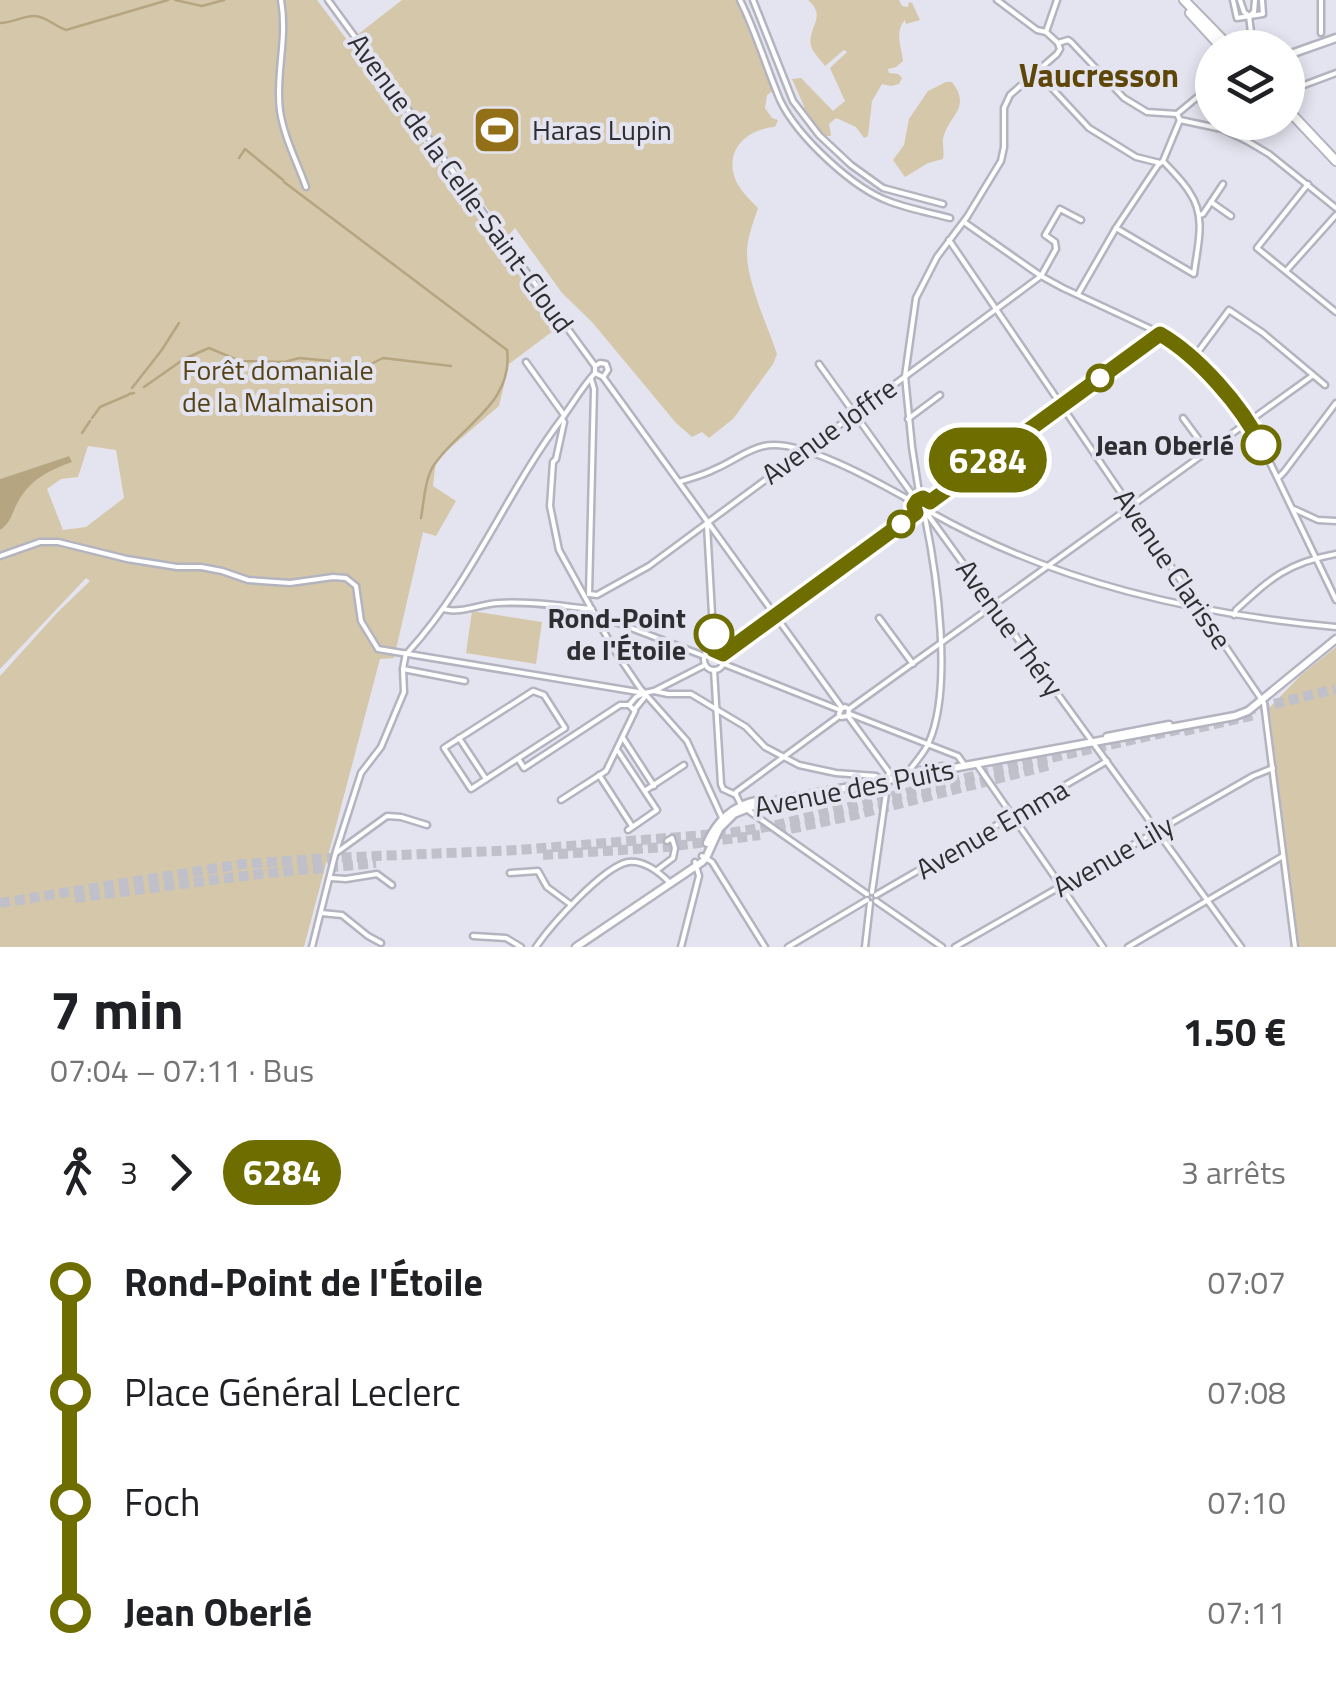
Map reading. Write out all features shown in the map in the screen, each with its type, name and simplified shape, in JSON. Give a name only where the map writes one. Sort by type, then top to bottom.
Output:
[{"type":"main road","points":[[1205,30],[1184,0],[1213,30]]},
{"type":"main road","points":[[1305,128],[1336,162]]},
{"type":"street","points":[[281,0],[285,20],[280,112],[306,187]]},
{"type":"street","name":"Avenue de la Celle-Saint-Cloud","points":[[328,0],[595,366],[603,363],[608,367],[603,377],[593,376]]},
{"type":"street","points":[[740,0],[780,100],[808,140],[871,193],[892,203],[950,218]]},
{"type":"street","points":[[753,0],[792,102],[819,135],[851,165],[884,188],[943,204]]},
{"type":"street","points":[[916,513],[905,376],[916,298],[937,257],[964,222],[1003,156],[1004,108],[1010,95],[1059,52],[1058,43],[1049,35],[1036,30],[997,0]]},
{"type":"street","points":[[1049,35],[1048,22],[1058,0]]},
{"type":"street","points":[[1236,0],[1235,16],[1263,14],[1259,0]]},
{"type":"street","points":[[1236,0],[1249,16],[1251,30]]},
{"type":"street","points":[[1249,16],[1259,0]]},
{"type":"street","points":[[1321,0],[1321,33]]},
{"type":"street","points":[[1305,49],[1336,38]]},
{"type":"street","points":[[1058,43],[1068,40],[1124,98],[1146,112],[1222,129],[1248,141],[1336,208]]},
{"type":"street","points":[[1036,71],[1089,128],[1136,157],[1162,162],[1190,191],[1199,214],[1194,274],[1116,228]]},
{"type":"street","points":[[1305,85],[1336,73]]},
{"type":"street","points":[[1078,294],[1116,228],[1162,162],[1178,117],[1195,96]]},
{"type":"street","points":[[1199,214],[1203,214],[1223,184]]},
{"type":"street","points":[[1308,184],[1257,248],[1336,312]]},
{"type":"street","points":[[1210,202],[1230,216]]},
{"type":"street","points":[[1041,276],[1056,249],[1055,242],[1045,235],[1060,209],[1081,220]]},
{"type":"street","points":[[1286,271],[1336,215]]},
{"type":"street","points":[[964,222],[1041,276],[1160,334],[1236,402],[1278,478],[1336,600]]},
{"type":"street","name":"Avenue Clarisse","points":[[950,240],[1262,700]]},
{"type":"street","name":"Avenue Joffre","points":[[587,595],[617,585],[649,566],[1041,276]]},
{"type":"street","points":[[1192,360],[1228,310],[1263,332],[1325,385]]},
{"type":"street","points":[[907,774],[928,745],[936,718],[940,644],[930,502],[1160,334]]},
{"type":"street","points":[[526,362],[564,422],[550,482],[550,506],[559,550],[587,595],[604,636],[644,693],[687,741],[723,820]]},
{"type":"street","points":[[819,364],[917,501]]},
{"type":"street","points":[[587,595],[595,366]]},
{"type":"street","points":[[312,947],[360,773],[381,747],[404,692],[407,653],[443,609],[550,436],[593,376]]},
{"type":"street","points":[[736,796],[736,792],[845,712],[1312,376]]},
{"type":"street","name":"Avenue de la Celle-Saint-Cloud","points":[[603,377],[887,769],[885,779]]},
{"type":"street","points":[[908,419],[940,395]]},
{"type":"street","points":[[1278,478],[1336,403]]},
{"type":"street","points":[[1183,418],[1208,452]]},
{"type":"street","points":[[550,436],[559,442]]},
{"type":"street","points":[[678,482],[716,469],[751,450],[786,445],[917,501],[930,502]]},
{"type":"street","points":[[1293,508],[1318,520],[1336,521]]},
{"type":"street","points":[[723,654],[916,513],[1047,568],[1132,594],[1234,615],[1336,627]]},
{"type":"street","name":"Avenue Théry","points":[[928,515],[1241,947]]},
{"type":"street","points":[[708,522],[714,650]]},
{"type":"street","points":[[708,540],[716,534]]},
{"type":"street","points":[[0,556],[40,542],[58,542],[128,559],[222,571],[248,580],[272,583],[346,578],[356,586],[361,621],[378,649],[644,693]]},
{"type":"street","points":[[1234,615],[1277,574],[1336,554]]},
{"type":"street","points":[[443,609],[452,611],[502,602],[594,612],[704,656]]},
{"type":"street","points":[[880,618],[912,664]]},
{"type":"street","name":"Avenue des Puits","points":[[576,947],[700,860],[723,820],[744,806],[1228,718],[1244,713],[1262,700],[1336,639]]},
{"type":"street","points":[[705,665],[707,652],[723,654]]},
{"type":"street","points":[[723,654],[724,664]]},
{"type":"street","points":[[724,664],[958,756],[963,762]]},
{"type":"street","points":[[714,670],[724,664]]},
{"type":"street","points":[[705,665],[714,670]]},
{"type":"street","points":[[561,800],[606,771],[634,712],[636,696],[705,665]]},
{"type":"street","points":[[403,669],[465,681]]},
{"type":"street","points":[[714,670],[722,787],[796,846],[942,947]]},
{"type":"street","points":[[654,691],[691,694],[716,706],[782,758],[816,769],[885,779],[865,947]]},
{"type":"street","points":[[565,728],[471,789],[444,748],[529,692],[544,695],[565,728],[577,733]]},
{"type":"street","points":[[1262,700],[1295,947]]},
{"type":"street","points":[[518,759],[524,768],[620,705],[634,712]]},
{"type":"street","points":[[459,738],[486,780]]},
{"type":"street","points":[[623,738],[654,786]]},
{"type":"street","points":[[599,775],[630,828],[657,810],[617,750]]},
{"type":"street","name":"Avenue Emma","points":[[788,947],[1107,761]]},
{"type":"street","name":"Avenue des Puits","points":[[885,779],[963,762],[977,763]]},
{"type":"street","points":[[977,763],[1103,947]]},
{"type":"street","points":[[644,792],[684,765]]},
{"type":"street","name":"Avenue Lily","points":[[955,947],[1272,768]]},
{"type":"street","points":[[335,854],[387,816],[427,825]]},
{"type":"street","points":[[656,870],[673,858],[675,843],[672,838],[667,842]]},
{"type":"street","points":[[1128,947],[1284,856]]},
{"type":"street","points":[[681,947],[700,860],[712,862],[765,947]]},
{"type":"street","points":[[536,947],[572,905],[620,865],[632,862],[656,870],[670,882]]},
{"type":"street","points":[[510,873],[538,872],[547,887],[572,905]]},
{"type":"street","points":[[329,878],[377,874],[392,884]]},
{"type":"street","points":[[320,913],[340,914],[381,942]]},
{"type":"street","points":[[474,936],[506,938],[521,947]]},
{"type":"green space","name":"Forêt domaniale de la Malmaison","points":[[0,0],[317,0],[561,325],[509,364],[499,406],[436,460],[433,486],[456,501],[436,536],[423,532],[394,658],[380,659],[304,947],[0,947],[0,676],[90,581],[86,578],[0,669],[0,530],[27,487],[69,456],[0,479]],"holes":[[[88,446],[116,450],[124,498],[86,527],[63,530],[47,489],[61,479],[78,477]]]},
{"type":"green space","points":[[402,0],[736,0],[774,90],[767,95],[765,108],[778,120],[775,127],[746,137],[733,161],[737,183],[758,208],[748,242],[748,265],[777,354],[733,419],[709,438],[702,432],[692,437],[676,423],[592,322],[562,293],[515,228],[508,236],[357,35]]},
{"type":"green space","points":[[808,0],[899,0],[902,6],[912,3],[920,20],[906,24],[905,20],[902,25],[899,35],[903,61],[888,69],[902,78],[899,84],[882,84],[872,101],[868,136],[864,138],[856,127],[836,118],[829,124],[831,136],[824,136],[804,112],[792,79],[801,78],[833,111],[845,101],[830,68],[847,52],[844,50],[825,66],[815,54],[811,39],[817,17]]},
{"type":"green space","points":[[952,82],[960,104],[944,135],[943,159],[905,177],[893,160],[904,145],[909,119],[928,91]]},
{"type":"green space","points":[[472,611],[542,622],[536,664],[466,653]]},
{"type":"green space","points":[[1336,647],[1336,947],[1299,947],[1269,708]]},
{"type":"shaded area","points":[[69,456],[72,462],[48,472],[28,487],[0,530],[0,479]]},
{"type":"waterway","points":[[0,23],[38,16],[66,30],[168,0]]},
{"type":"waterway","points":[[175,0],[202,6],[224,0]]},
{"type":"waterway","points":[[239,158],[245,149],[283,180]]},
{"type":"waterway","points":[[284,182],[507,350],[507,369],[494,400],[431,470],[421,518]]},
{"type":"waterway","points":[[132,388],[179,323]]},
{"type":"waterway","points":[[144,387],[184,359],[209,348],[240,361],[285,362],[299,358],[357,367]]},
{"type":"waterway","points":[[363,368],[383,358],[451,366]]},
{"type":"waterway","points":[[129,394],[134,393]]},
{"type":"waterway","points":[[92,418],[100,407],[128,395]]},
{"type":"waterway","points":[[82,433],[90,421]]},
{"type":"tunnel","points":[[1245,711],[1336,689]]},
{"type":"tunnel","points":[[1184,731],[1255,715]]},
{"type":"tunnel","points":[[0,903],[242,864],[519,850],[729,833],[773,826],[1190,727]]},
{"type":"tunnel","points":[[776,832],[1051,765]]},
{"type":"tunnel","points":[[543,855],[667,847],[760,835]]},
{"type":"tunnel","points":[[75,898],[376,863]]},
{"type":"bus line","name":"6284","points":[[714,634],[714,650],[723,654],[916,513],[917,501],[923,498],[930,502],[1160,334],[1236,402],[1261,445]]},
{"type":"place","name":"Haras Lupin","points":[[497,130]]},
{"type":"place","name":"Jean Oberlé","points":[[1261,445]]},
{"type":"place","name":"Rond-Point de l'Étoile","points":[[714,634]]},
{"type":"district","name":"Vaucresson","points":[[1099,76]]}]
